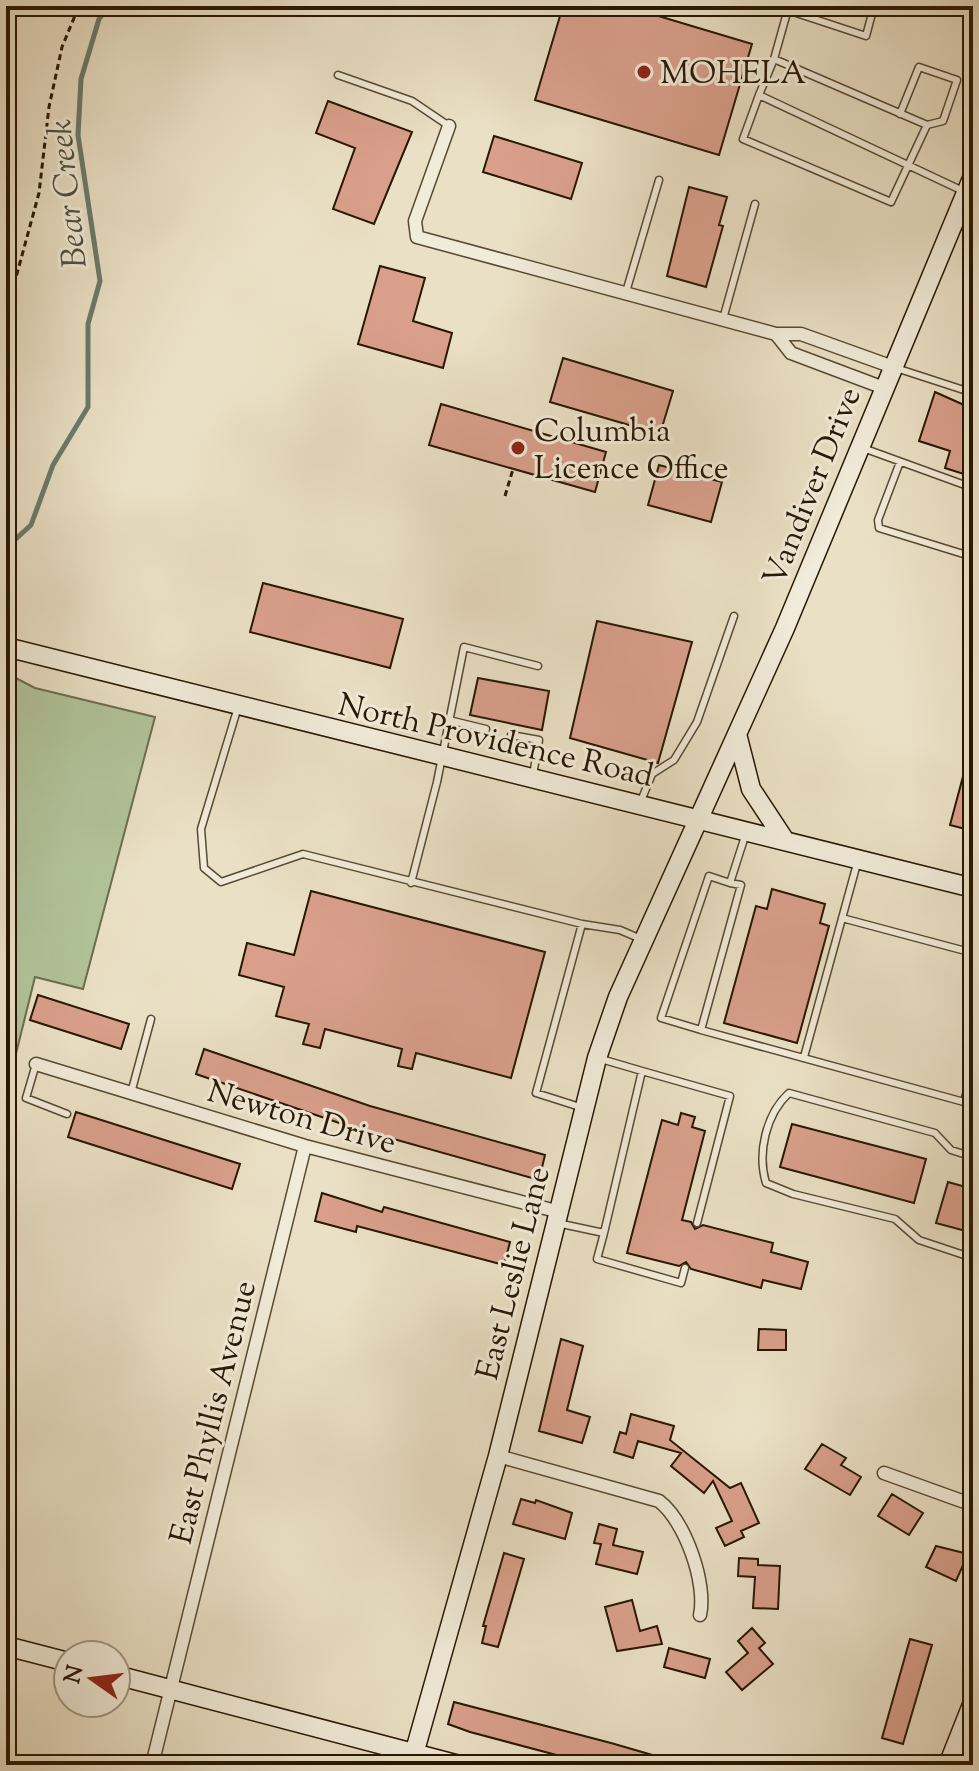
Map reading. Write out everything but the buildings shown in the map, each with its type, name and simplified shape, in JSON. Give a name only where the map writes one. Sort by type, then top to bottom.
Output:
[{"type":"street","points":[[449,126],[415,221],[417,237],[776,334],[801,334],[893,367]]},
{"type":"street","name":"Vandiver Drive","points":[[700,817],[785,628],[970,184]]},
{"type":"street","points":[[776,334],[791,353],[884,388]]},
{"type":"street","name":"North Providence Road","points":[[6,647],[442,757],[700,817],[973,888]]},
{"type":"street","points":[[737,734],[756,802],[784,839]]},
{"type":"street","name":"East Leslie Lane","points":[[413,1760],[498,1456],[597,1058],[618,997],[700,817]]},
{"type":"street","name":"Newton Drive","points":[[36,1064],[305,1146],[555,1217]]},
{"type":"street","name":"East Phyllis Avenue","points":[[152,1765],[305,1146]]},
{"type":"street","points":[[498,1456],[659,1501],[671,1510],[702,1582],[700,1615]]},
{"type":"street","points":[[884,1473],[973,1505]]},
{"type":"street","points":[[6,1646],[52,1658]]},
{"type":"street","points":[[132,1679],[413,1760],[459,1765]]},
{"type":"street","points":[[948,1765],[965,1746],[973,1702]]},
{"type":"lane","points":[[775,6],[866,36],[874,6]]},
{"type":"lane","points":[[788,9],[774,59],[743,139],[891,202],[927,125]]},
{"type":"lane","points":[[774,59],[900,114],[927,125],[943,121],[957,80],[919,67],[900,114]]},
{"type":"lane","points":[[338,75],[412,101],[449,126]]},
{"type":"lane","points":[[759,95],[908,165],[970,184]]},
{"type":"lane","points":[[626,292],[659,180]]},
{"type":"lane","points":[[723,319],[755,204]]},
{"type":"lane","points":[[893,367],[973,393]]},
{"type":"lane","points":[[860,447],[973,488]]},
{"type":"lane","points":[[900,462],[878,520],[879,528],[973,557]]},
{"type":"lane","points":[[639,804],[652,774],[674,760],[697,722],[734,616]]},
{"type":"lane","points":[[411,883],[442,757],[464,647],[538,666]]},
{"type":"lane","points":[[238,707],[201,829],[204,868],[221,882],[303,854],[582,924],[620,930],[644,940]]},
{"type":"lane","points":[[449,720],[486,729]]},
{"type":"lane","points":[[511,735],[539,740],[532,779]]},
{"type":"lane","points":[[730,883],[747,830]]},
{"type":"lane","points":[[804,1057],[859,859]]},
{"type":"lane","points":[[701,1030],[741,885],[709,876],[661,1018],[701,1030],[804,1057],[973,1105]]},
{"type":"lane","points":[[842,918],[973,953]]},
{"type":"lane","points":[[582,924],[536,1093],[584,1108]]},
{"type":"lane","points":[[131,1093],[151,1019]]},
{"type":"lane","points":[[597,1058],[730,1096],[697,1223]]},
{"type":"lane","points":[[36,1064],[26,1098],[67,1114]]},
{"type":"lane","points":[[964,1102],[973,1068]]},
{"type":"lane","points":[[642,1071],[597,1259],[681,1283],[685,1268]]},
{"type":"lane","points":[[973,1157],[951,1150],[935,1133],[789,1093],[776,1105],[759,1160],[766,1183],[793,1194],[895,1219],[919,1240],[973,1258]]},
{"type":"lane","points":[[555,1217],[604,1233]]},
{"type":"path","points":[[6,314],[39,193],[49,107],[62,47],[79,6]]},
{"type":"path","points":[[6,292],[12,294]]},
{"type":"path","points":[[505,496],[513,469]]},
{"type":"green space","points":[[6,673],[35,688],[155,717],[83,989],[35,977],[6,1094]]},
{"type":"waterway","name":"Bear Creek","points":[[6,548],[31,525],[53,465],[88,407],[88,324],[100,281],[78,135],[81,79],[99,19],[109,6]]},
{"type":"place","name":"MOHELA","points":[[644,72]]},
{"type":"place","name":"Columbia Licence Office","points":[[518,448]]}]
